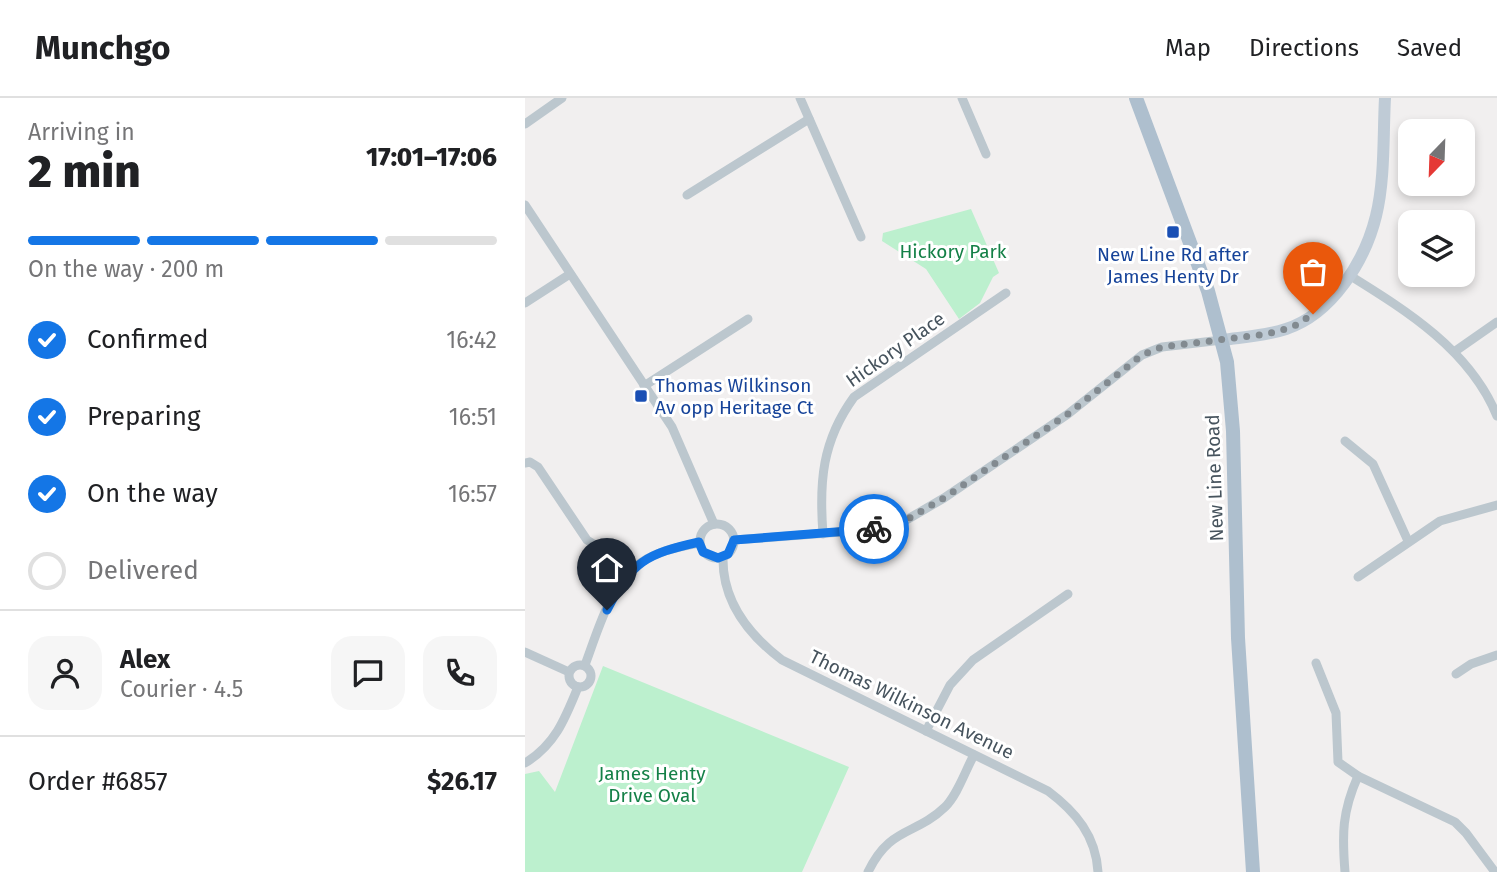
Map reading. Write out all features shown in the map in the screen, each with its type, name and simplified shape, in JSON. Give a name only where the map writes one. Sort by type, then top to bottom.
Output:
[{"type":"main road","name":"New Line Road","points":[[1136,98],[1208,291],[1230,382],[1238,638],[1253,872]]},
{"type":"street","points":[[525,124],[562,98]]},
{"type":"street","points":[[800,98],[861,237]]},
{"type":"street","points":[[962,98],[986,154]]},
{"type":"street","points":[[734,540],[881,529],[908,519],[1068,414],[1142,355],[1162,347],[1267,334],[1303,322],[1325,306],[1349,275],[1368,243],[1377,214],[1385,98]]},
{"type":"street","points":[[687,195],[809,119]]},
{"type":"street","points":[[525,205],[672,427],[714,524]]},
{"type":"street","points":[[525,303],[570,274]]},
{"type":"street","points":[[1349,275],[1404,310],[1454,352],[1475,378],[1497,416]]},
{"type":"street","name":"Hickory Place","points":[[823,534],[820,499],[826,457],[842,414],[854,397],[1006,293]]},
{"type":"street","points":[[645,386],[748,319]]},
{"type":"street","points":[[1454,352],[1497,322]]},
{"type":"street","points":[[1345,441],[1373,464],[1408,541]]},
{"type":"street","points":[[525,463],[538,467],[587,540],[633,568]]},
{"type":"street","points":[[1358,578],[1440,521],[1497,505]]},
{"type":"street","points":[[714,524],[729,529],[734,540],[731,550],[723,557],[703,552],[699,542],[701,533],[714,524]]},
{"type":"street","points":[[585,665],[607,610],[619,586],[633,568],[652,556],[699,542]]},
{"type":"street","name":"Thomas Wilkinson Avenue","points":[[723,557],[729,593],[744,624],[759,643],[782,660],[1048,791],[1066,804],[1090,836],[1098,872]]},
{"type":"street","points":[[926,731],[950,685],[973,660],[1068,594]]},
{"type":"street","points":[[525,652],[569,672]]},
{"type":"street","points":[[1456,674],[1471,664],[1497,654]]},
{"type":"street","points":[[1316,663],[1336,713],[1338,762],[1358,776],[1455,822],[1467,833],[1495,872]]},
{"type":"street","points":[[569,672],[574,666],[585,665]]},
{"type":"street","points":[[569,672],[571,682],[579,687],[586,685],[591,680],[591,673],[585,665]]},
{"type":"street","points":[[525,763],[552,742],[579,687]]},
{"type":"street","points":[[868,872],[883,847],[896,836],[946,806],[974,755]]},
{"type":"street","points":[[1345,872],[1342,845],[1344,817],[1358,776]]},
{"type":"green space","name":"Hickory Park","points":[[971,209],[999,273],[993,277],[980,303],[959,319],[926,269],[882,241],[883,233]]},
{"type":"green space","name":"James Henty Drive Oval","points":[[603,666],[849,767],[802,872],[525,872],[525,774],[539,771],[555,792]]},
{"type":"way so far","points":[[874,529],[908,519],[944,498],[1068,414],[1121,370],[1151,350],[1267,334],[1293,327],[1313,314]]},
{"type":"place","name":"New Line Rd after James Henty Dr","points":[[1173,232]]},
{"type":"place","name":"Thomas Wilkinson Av opp Heritage Ct","points":[[641,396]]},
{"type":"route","points":[[607,610],[619,586],[633,568],[652,556],[671,549],[699,542],[703,552],[712,558],[718,558],[728,554],[734,540],[874,529]]}]
